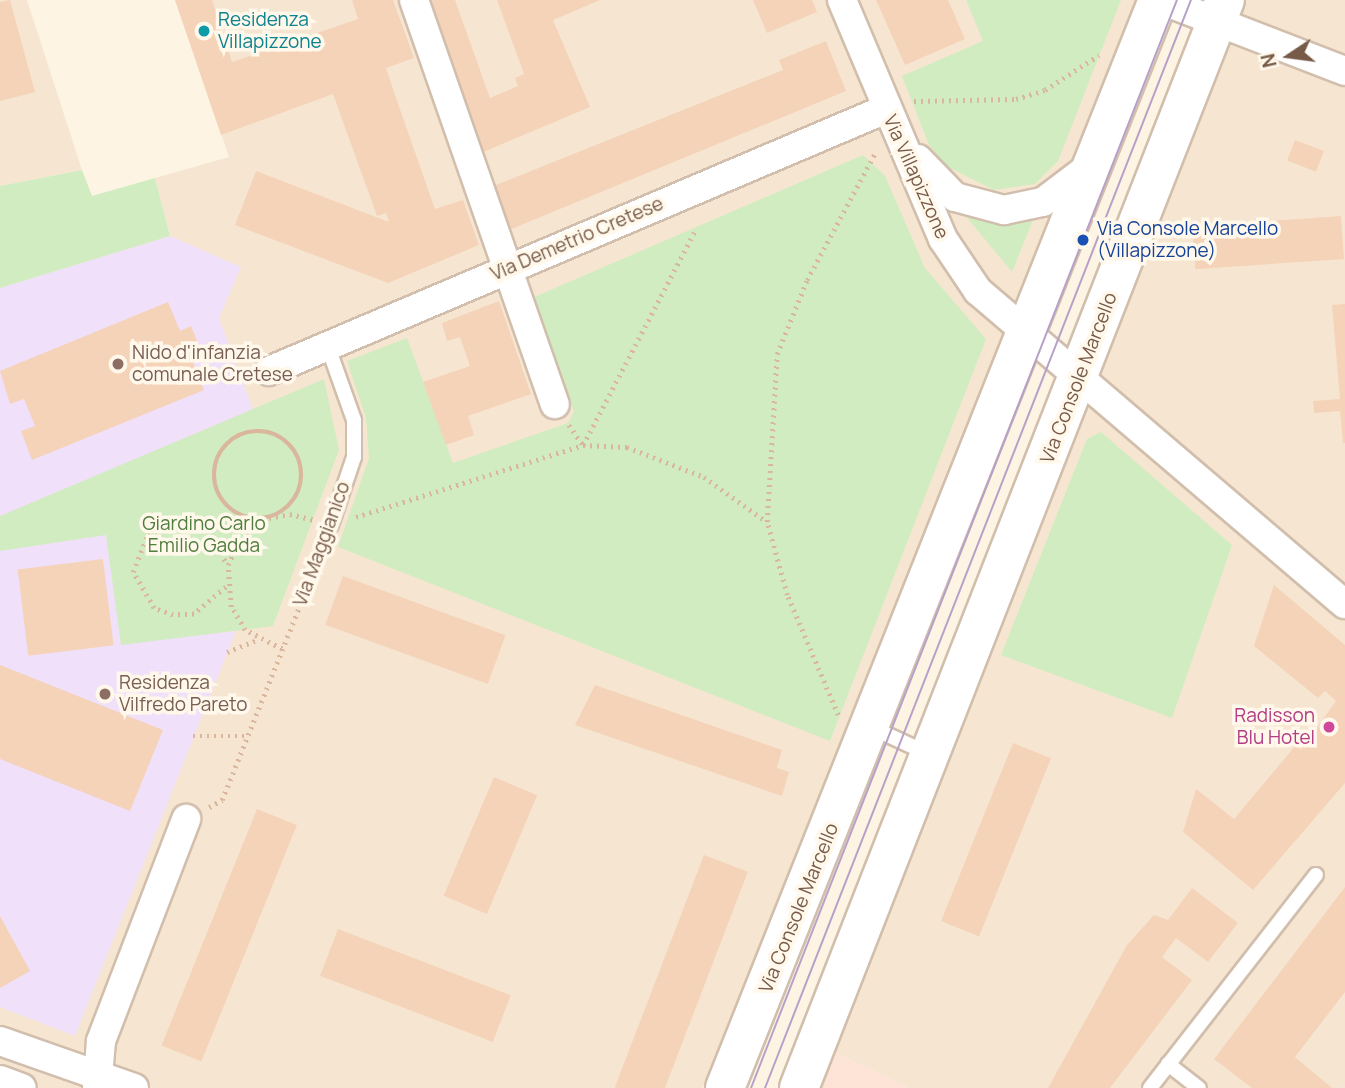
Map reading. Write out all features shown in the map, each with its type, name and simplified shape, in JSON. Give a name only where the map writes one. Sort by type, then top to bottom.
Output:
[{"type":"main road","name":"Via Console Marcello","points":[[725,1088],[872,732],[1024,332],[1160,0]]},
{"type":"main road","name":"Via Console Marcello","points":[[799,1088],[1079,380],[1220,11]]},
{"type":"street","points":[[414,0],[505,270],[555,404]]},
{"type":"street","name":"Via Villapizzone","points":[[842,0],[897,105],[960,268],[1024,332],[1079,380]]},
{"type":"street","points":[[1160,0],[1220,11],[1345,71]]},
{"type":"street","points":[[897,105],[931,178],[980,209],[1030,208],[1076,182],[1097,157]]},
{"type":"street","name":"Via Demetrio Cretese","points":[[269,371],[897,105]]},
{"type":"street","points":[[1079,380],[1345,604]]},
{"type":"street","points":[[97,1081],[101,1041],[186,819]]},
{"type":"street","points":[[0,1041],[97,1081],[134,1088]]},
{"type":"street","points":[[0,1080],[22,1088]]},
{"type":"lane","name":"Via Maggianico","points":[[328,347],[354,419],[354,457],[331,525]]},
{"type":"lane","points":[[872,732],[930,754]]},
{"type":"lane","points":[[1150,1088],[1316,875]]},
{"type":"lane","points":[[1168,1064],[1199,1088]]},
{"type":"path","points":[[897,105],[1016,99],[1045,90],[1106,50]]},
{"type":"path","points":[[872,732],[841,721],[810,658],[767,522],[777,354],[807,280],[875,153]]},
{"type":"path","points":[[282,649],[257,640],[230,607],[226,586],[228,565],[244,537],[269,518],[299,493],[303,474],[285,440],[247,432],[230,441],[214,476],[232,511],[269,518],[290,514],[331,525]]},
{"type":"path","points":[[583,445],[626,447],[704,477],[767,522]]},
{"type":"path","points":[[226,586],[194,614],[173,615],[154,608],[133,572],[148,534],[187,522],[206,530],[228,565]]},
{"type":"path","name":"Via Maggianico","points":[[186,819],[222,800],[331,525]]},
{"type":"path","points":[[228,652],[257,640]]},
{"type":"path","points":[[193,736],[247,736]]},
{"type":"shaded area","points":[[0,0],[27,0],[82,170],[0,186]]},
{"type":"shaded area","points":[[175,0],[1151,0],[703,1088],[0,1088],[0,288],[170,236],[155,178],[229,157]]},
{"type":"shaded area","points":[[1233,0],[1345,0],[1345,1088],[909,1088],[819,1045]]},
{"type":"shaded area","points":[[170,236],[241,267],[219,318],[253,410],[98,475],[121,644],[236,631],[75,1036],[0,1007],[0,288]]},
{"type":"shaded area","points":[[819,1045],[909,1088],[804,1088]]},
{"type":"green space","points":[[966,0],[1121,0],[1058,161],[1035,184],[994,190],[946,166],[929,145],[902,76],[983,41]]},
{"type":"green space","points":[[863,155],[885,176],[925,268],[986,339],[830,741],[338,547],[369,458],[366,418],[347,361],[407,338],[453,463],[568,423],[574,411],[532,298]]},
{"type":"green space","points":[[82,170],[92,196],[155,178],[170,236],[0,288],[0,186]]},
{"type":"green space","points":[[963,213],[995,221],[1035,215],[1012,272]]},
{"type":"green space","name":"Giardino Carlo Emilio Gadda","points":[[324,379],[339,450],[273,626],[121,645],[106,535],[0,551],[0,516]]},
{"type":"green space","points":[[1101,432],[1232,545],[1172,718],[1001,655],[1087,439]]},
{"type":"building","points":[[10,0],[35,92],[0,101],[0,2]]},
{"type":"building","points":[[175,0],[212,0],[232,62],[358,19],[352,0],[393,0],[414,58],[386,68],[396,98],[435,209],[463,200],[479,245],[388,283],[235,225],[256,171],[389,222],[386,213],[377,216],[333,94],[221,135]]},
{"type":"building","points":[[426,0],[455,0],[490,98],[518,86],[515,78],[524,74],[497,0],[600,0],[553,20],[590,107],[481,153]]},
{"type":"building","points":[[753,0],[812,0],[817,12],[767,33]]},
{"type":"building","points":[[876,0],[948,0],[965,39],[905,65]]},
{"type":"building","points":[[826,41],[846,91],[509,230],[491,187],[783,70],[779,60]]},
{"type":"building","points":[[1295,140],[1324,151],[1316,172],[1287,161]]},
{"type":"building","points":[[1341,216],[1344,259],[1195,269],[1192,226]]},
{"type":"building","points":[[499,301],[531,394],[468,416],[474,435],[446,445],[423,382],[470,366],[460,337],[447,341],[442,323]]},
{"type":"building","points":[[168,302],[180,331],[191,326],[204,358],[193,363],[204,390],[32,460],[21,431],[35,426],[24,399],[10,404],[0,371]]},
{"type":"building","points":[[1345,304],[1343,443],[1340,411],[1314,413],[1313,401],[1340,399],[1332,305]]},
{"type":"building","points":[[103,559],[114,645],[28,656],[18,569]]},
{"type":"building","points":[[343,576],[506,635],[488,684],[325,625]]},
{"type":"building","points":[[1274,585],[1345,645],[1345,783],[1253,890],[1183,832],[1196,789],[1234,819],[1296,745],[1301,750],[1336,701],[1325,691],[1318,698],[1254,646]]},
{"type":"building","points":[[0,665],[163,730],[130,811],[0,759]]},
{"type":"building","points":[[595,685],[782,750],[777,768],[789,772],[782,796],[575,725]]},
{"type":"building","points":[[1013,743],[1051,758],[979,936],[941,921]]},
{"type":"building","points":[[494,777],[537,795],[487,914],[444,896]]},
{"type":"building","points":[[257,809],[297,825],[201,1062],[161,1045]]},
{"type":"building","points":[[704,855],[748,872],[665,1088],[615,1087]]},
{"type":"building","points":[[1345,887],[1345,992],[1295,1057],[1332,1088],[1252,1088],[1214,1059]]},
{"type":"building","points":[[1192,888],[1238,923],[1208,962],[1176,938],[1162,957],[1192,980],[1110,1088],[1048,1088],[1127,945],[1154,915],[1168,920]]},
{"type":"building","points":[[0,916],[30,971],[0,988]]},
{"type":"building","points":[[338,929],[511,995],[493,1042],[320,976]]},
{"type":"tram line","points":[[751,1088],[1177,0]]},
{"type":"tram line","points":[[765,1088],[1191,0]]},
{"type":"place","name":"Residenza Villapizzone","points":[[204,31]]},
{"type":"place","name":"Via Console Marcello (Villapizzone)","points":[[1083,240]]},
{"type":"place","name":"Nido d'infanzia comunale Cretese","points":[[118,364]]},
{"type":"place","name":"Residenza Vilfredo Pareto","points":[[105,694]]},
{"type":"place","name":"Radisson Blu Hotel","points":[[1329,727]]}]
